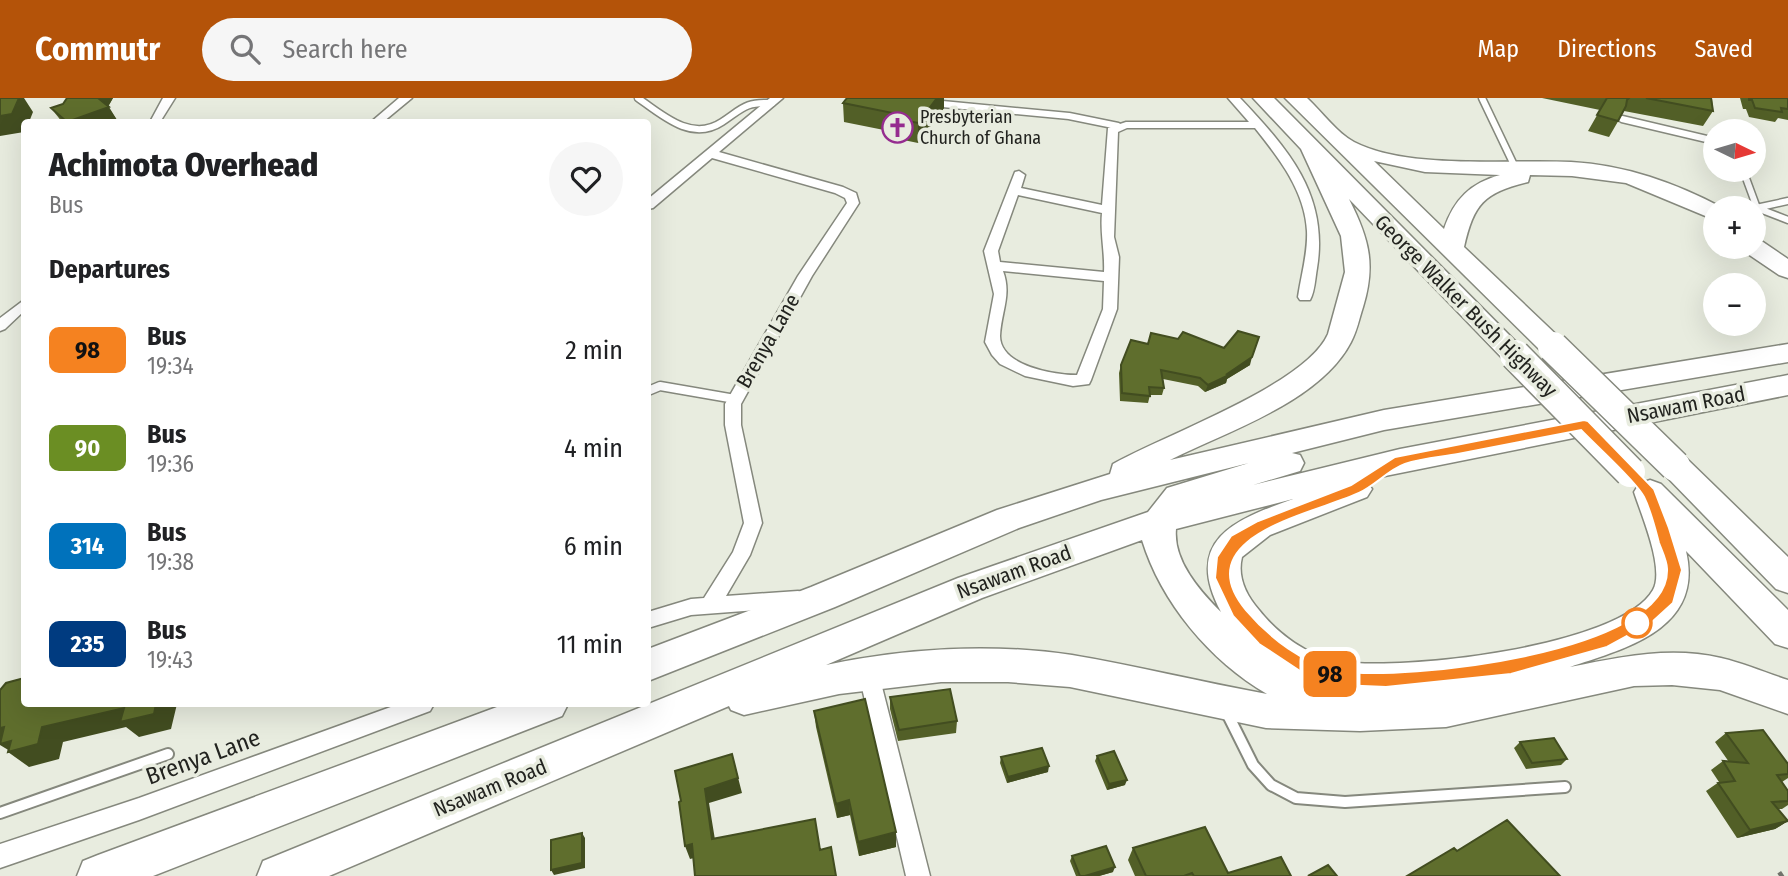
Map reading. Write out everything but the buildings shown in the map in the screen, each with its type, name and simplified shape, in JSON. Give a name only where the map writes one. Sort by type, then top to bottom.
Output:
[{"type":"highway","name":"George Walker Bush Highway","points":[[1262,98],[1788,633]]},
{"type":"highway","name":"George Walker Bush Highway","points":[[1295,98],[1788,579]]},
{"type":"highway","points":[[1342,145],[1371,155],[1425,165],[1568,168],[1623,175],[1662,187],[1703,207]]},
{"type":"highway","points":[[1097,489],[1139,461],[1240,414],[1309,374],[1336,346],[1356,286],[1358,253],[1339,201],[1311,148]]},
{"type":"highway","points":[[1451,249],[1459,213],[1472,195],[1483,187],[1522,177],[1567,177],[1617,184],[1672,201],[1703,216]]},
{"type":"highway","points":[[1766,242],[1788,256]]},
{"type":"highway","points":[[1766,255],[1788,270]]},
{"type":"highway","name":"Nsawam Road","points":[[651,664],[823,597],[1008,519],[1097,489],[1384,420],[1788,353]]},
{"type":"highway","name":"Nsawam Road","points":[[278,876],[321,867],[673,713],[970,588],[1158,521],[1400,460],[1788,385]]},
{"type":"highway","points":[[1349,714],[1270,677],[1215,627],[1178,585],[1163,559],[1156,535],[1158,521],[1165,505],[1178,496],[1339,448],[1359,439],[1384,420]]},
{"type":"highway","points":[[1400,460],[1356,489],[1263,525],[1236,540],[1224,557],[1222,578],[1238,611],[1265,640],[1305,666],[1339,678],[1399,679],[1511,667],[1602,642],[1646,619],[1667,599],[1674,570],[1640,482]]},
{"type":"highway","points":[[673,713],[838,678],[941,666],[1033,668],[1117,678],[1266,711],[1349,714],[1446,710],[1634,670],[1672,669],[1720,674],[1788,697]]},
{"type":"highway","points":[[98,876],[541,707]]},
{"type":"street","points":[[157,119],[169,98]]},
{"type":"street","points":[[380,119],[406,98]]},
{"type":"street","points":[[1234,98],[1260,125],[1305,194],[1314,230],[1305,297]]},
{"type":"street","points":[[651,203],[775,101]]},
{"type":"street","points":[[1019,175],[991,251],[1002,292],[993,339],[1000,358],[1043,376],[1076,381],[1084,378],[1110,309],[1112,257],[1107,237],[1112,130],[1118,126],[1260,125]]},
{"type":"street","name":"Brenya Lane","points":[[710,605],[740,558],[753,523],[733,425],[735,399],[818,256],[850,211],[853,202],[850,196],[839,190],[711,154]]},
{"type":"street","points":[[1013,190],[1108,210]]},
{"type":"street","points":[[993,266],[1111,277]]},
{"type":"street","points":[[0,326],[21,307]]},
{"type":"street","points":[[651,619],[668,612],[710,605],[823,597]]},
{"type":"street","points":[[869,675],[918,876]]},
{"type":"street","name":"Brenya Lane","points":[[0,856],[139,809],[415,707]]},
{"type":"lane","points":[[638,98],[679,125],[698,129],[712,128],[750,102],[775,101]]},
{"type":"lane","points":[[1482,98],[1515,167]]},
{"type":"lane","points":[[925,102],[1069,116],[1118,126]]},
{"type":"lane","points":[[1622,119],[1703,137]]},
{"type":"lane","points":[[1766,206],[1788,201]]},
{"type":"lane","points":[[1766,212],[1788,220]]},
{"type":"lane","points":[[651,390],[660,386],[735,399]]},
{"type":"lane","points":[[1222,701],[1253,765],[1271,785],[1296,798],[1345,802],[1565,787]]},
{"type":"lane","points":[[0,813],[168,754]]},
{"type":"railway","points":[[1779,876],[1788,870]]},
{"type":"bus line","name":"98","points":[[1584,425],[1650,492],[1674,570],[1667,599],[1646,619],[1602,642],[1511,667],[1386,680],[1339,678],[1305,666],[1265,640],[1238,611],[1222,578],[1224,557],[1236,540],[1263,525],[1356,489],[1400,460],[1584,425]]},
{"type":"place","name":"Presbyterian Church of Ghana","points":[[897,127]]}]
